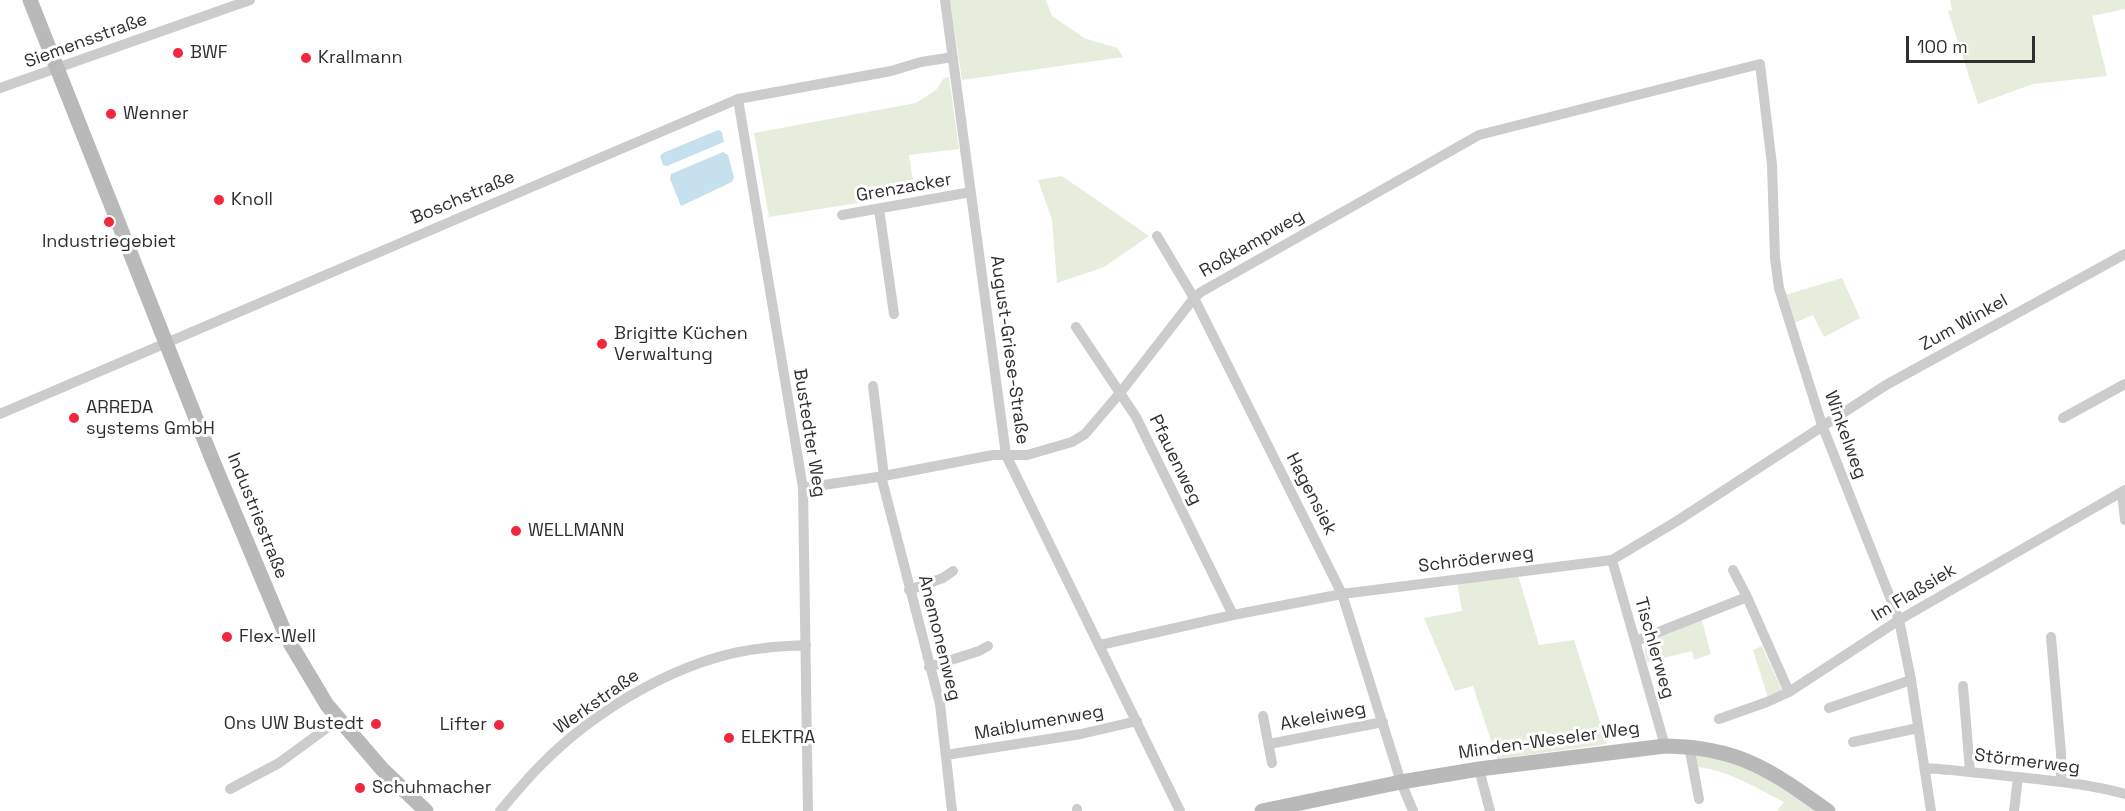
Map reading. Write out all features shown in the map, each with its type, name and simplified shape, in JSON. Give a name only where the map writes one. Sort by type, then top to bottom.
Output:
[{"type":"street","name":"Industriestraße","points":[[30,0],[212,459],[286,638],[316,690],[339,719],[382,769],[426,811]]},
{"type":"street","name":"Siemensstraße","points":[[0,88],[250,0]]},
{"type":"street","name":"August-Griese-Straße","points":[[945,0],[1006,455],[1180,811]]},
{"type":"street","name":"Boschstraße","points":[[0,414],[738,99],[891,71],[921,62],[953,57]]},
{"type":"street","name":"Roßkampweg","points":[[803,488],[993,455],[1027,455],[1072,442],[1085,434],[1120,393],[1194,298],[1230,275],[1479,135],[1760,64]]},
{"type":"street","name":"Winkelweg","points":[[1760,64],[1772,165],[1775,258],[1779,288],[1822,425],[1899,620],[1931,811]]},
{"type":"street","name":"Bustedter Weg","points":[[738,99],[803,488],[808,811]]},
{"type":"street","name":"Grenzacker","points":[[843,215],[971,192]]},
{"type":"street","points":[[879,209],[894,314]]},
{"type":"street","name":"Hagensiek","points":[[1157,236],[1194,298],[1342,594],[1401,782],[1413,811]]},
{"type":"street","name":"Zum Winkel","points":[[1822,425],[1886,385],[2125,254]]},
{"type":"street","name":"Pfauenweg","points":[[1076,327],[1136,417],[1233,615]]},
{"type":"street","points":[[2063,417],[2125,384]]},
{"type":"street","name":"Anemonenweg","points":[[873,386],[882,476],[909,590],[940,704],[952,811]]},
{"type":"street","name":"Schröderweg","points":[[1100,645],[1233,615],[1342,594],[1612,560],[1677,521],[1822,425]]},
{"type":"street","points":[[2123,491],[2125,520]]},
{"type":"street","name":"Im Flaßsiek","points":[[1719,719],[1789,692],[1899,620],[2123,491]]},
{"type":"street","name":"Tischlerweg","points":[[1612,560],[1665,746]]},
{"type":"street","points":[[909,590],[943,578],[953,570]]},
{"type":"street","points":[[1733,570],[1789,692]]},
{"type":"street","points":[[1636,641],[1747,597]]},
{"type":"street","points":[[2051,637],[2061,753],[2061,782]]},
{"type":"street","name":"Werkstraße","points":[[500,811],[539,766],[564,744],[623,699],[658,680],[728,655],[764,648],[806,645]]},
{"type":"street","points":[[929,667],[988,646]]},
{"type":"street","points":[[1829,708],[1911,681]]},
{"type":"street","points":[[1963,686],[1970,771]]},
{"type":"street","points":[[1263,716],[1272,763]]},
{"type":"street","points":[[230,789],[279,763],[339,719]]},
{"type":"street","name":"Maiblumenweg","points":[[946,754],[1081,734],[1137,721]]},
{"type":"street","name":"Akeleiweg","points":[[1269,744],[1383,722]]},
{"type":"street","points":[[1853,742],[1918,728]]},
{"type":"street","name":"Minden-Weseler Weg","points":[[1262,811],[1401,782],[1479,769],[1665,746],[1689,746],[1717,750],[1747,760],[1772,772],[1828,811]]},
{"type":"street","points":[[1689,746],[1699,799]]},
{"type":"street","name":"Störmerweg","points":[[1925,768],[2061,782],[2109,789],[2125,794]]},
{"type":"street","points":[[1479,769],[1490,811]]},
{"type":"street","points":[[2014,811],[2018,777]]},
{"type":"green space","points":[[950,0],[1046,0],[1052,16],[1084,38],[1117,48],[1123,57],[962,80]]},
{"type":"green space","points":[[1950,0],[2125,0],[2125,9],[2092,16],[2107,76],[2033,84],[1978,104],[1948,11],[1952,10]]},
{"type":"green space","points":[[949,77],[959,149],[909,155],[915,194],[769,217],[754,133],[916,103],[936,90],[944,78]]},
{"type":"green space","points":[[1062,176],[1149,236],[1104,267],[1057,283],[1052,220],[1038,180]]},
{"type":"green space","points":[[1842,278],[1860,318],[1824,337],[1813,315],[1794,323],[1785,295]]},
{"type":"green space","points":[[1518,575],[1539,645],[1574,640],[1607,744],[1497,759],[1473,686],[1455,691],[1424,618],[1462,611],[1457,581]]},
{"type":"green space","points":[[1702,620],[1711,654],[1694,660],[1692,651],[1647,662],[1645,649],[1648,642]]},
{"type":"green space","points":[[1762,646],[1783,692],[1768,698],[1753,650]]},
{"type":"green space","points":[[1693,751],[1737,761],[1819,811],[1777,811],[1784,802],[1730,775],[1695,767]]},
{"type":"water","points":[[718,130],[722,132],[724,142],[667,166],[663,165],[660,156],[663,153]]},
{"type":"water","points":[[723,152],[728,155],[734,177],[732,182],[681,206],[670,179],[671,174]]},
{"type":"place","name":"BWF","points":[[178,53]]},
{"type":"place","name":"Krallmann","points":[[306,58]]},
{"type":"place","name":"Wenner","points":[[111,114]]},
{"type":"place","name":"Knoll","points":[[219,200]]},
{"type":"place","name":"Industriegebiet","points":[[109,222]]},
{"type":"place","name":"Brigitte Küchen Verwaltung","points":[[602,344]]},
{"type":"place","name":"ARREDA systems GmbH","points":[[74,418]]},
{"type":"place","name":"WELLMANN","points":[[516,531]]},
{"type":"place","name":"Flex-Well","points":[[227,637]]},
{"type":"place","name":"Ons UW Bustedt","points":[[376,724]]},
{"type":"place","name":"Lifter","points":[[499,725]]},
{"type":"place","name":"ELEKTRA","points":[[729,738]]},
{"type":"place","name":"Schuhmacher","points":[[360,788]]}]
